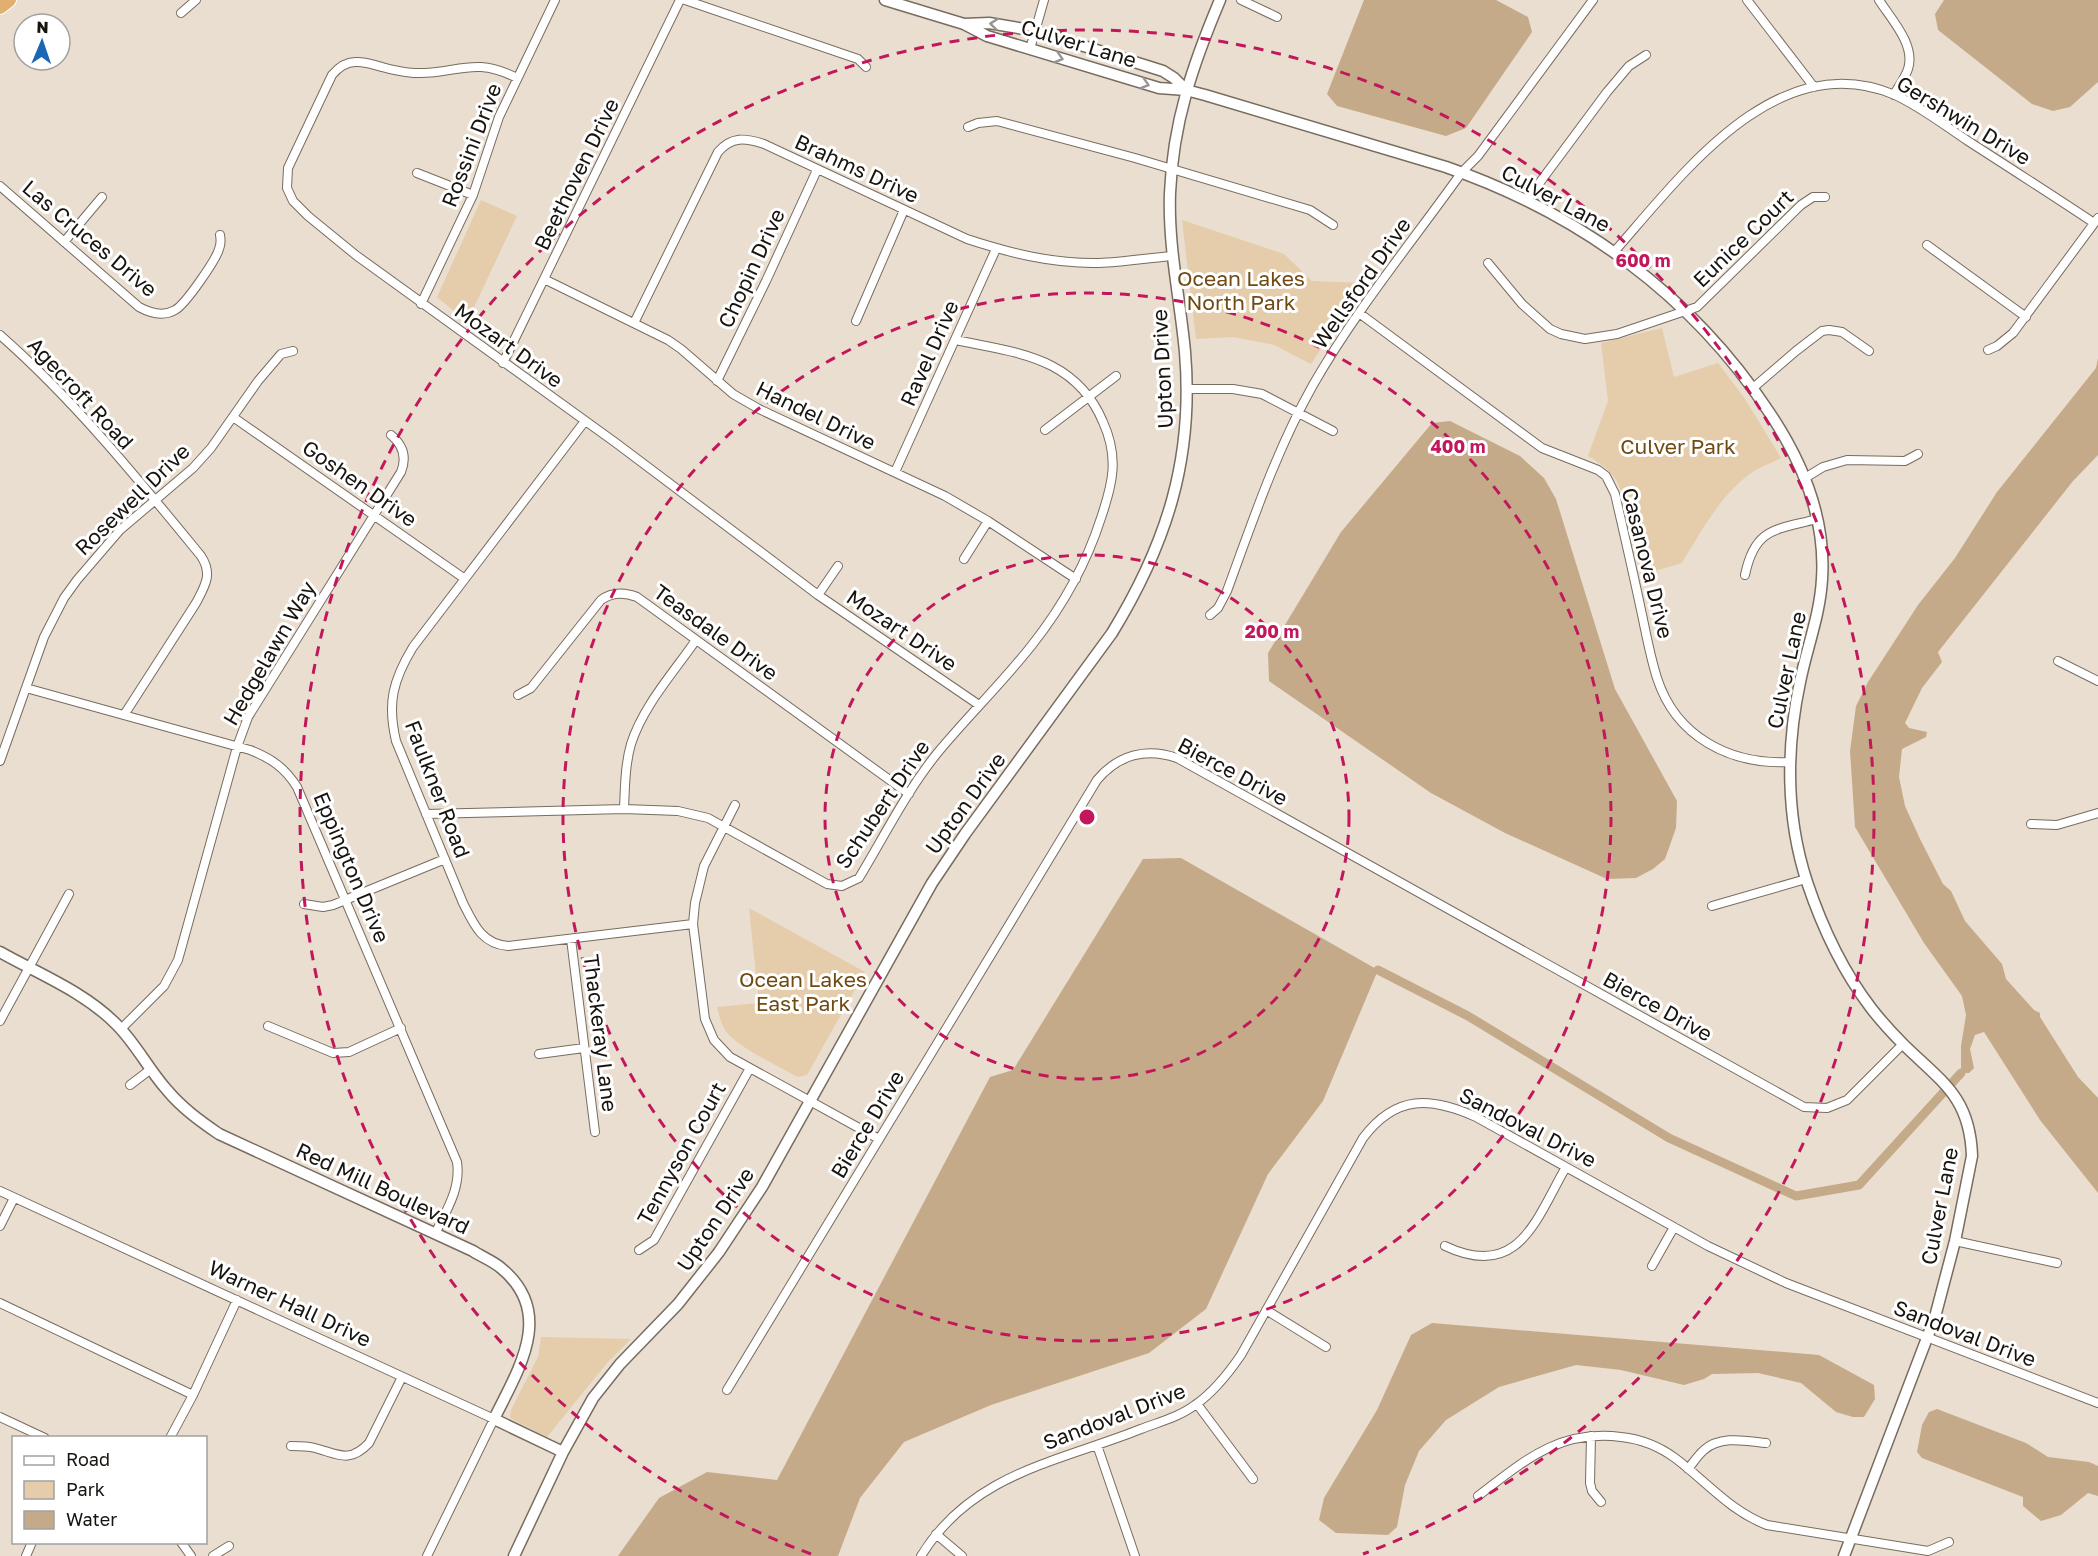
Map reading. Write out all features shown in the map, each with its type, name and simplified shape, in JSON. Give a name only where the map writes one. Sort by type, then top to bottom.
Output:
[{"type":"highway","points":[[0,7],[9,0]]},
{"type":"street","points":[[181,13],[196,0]]},
{"type":"street","name":"Rossini Drive","points":[[422,304],[473,195],[499,117],[555,0]]},
{"type":"street","name":"Beethoven Drive","points":[[503,363],[680,0]]},
{"type":"street","points":[[685,0],[858,60],[866,67]]},
{"type":"street","name":"Culver Lane","points":[[885,0],[964,24],[987,36],[1159,88],[1186,90],[1462,172],[1526,201],[1580,229],[1662,288],[1716,341],[1753,388],[1779,427],[1805,478],[1817,519],[1822,561],[1819,605],[1794,709],[1790,762],[1793,817],[1806,879],[1824,927],[1841,963],[1870,1006],[1904,1044],[1945,1082],[1960,1104],[1969,1128],[1972,1156],[1955,1241],[1935,1317],[1844,1556]]},
{"type":"street","points":[[1030,49],[1044,0]]},
{"type":"street","name":"Upton Drive","points":[[514,1556],[584,1412],[612,1373],[678,1304],[720,1252],[762,1186],[932,883],[965,834],[1106,642],[1142,582],[1163,535],[1174,497],[1185,432],[1184,343],[1170,226],[1172,168],[1176,135],[1186,90],[1220,0]]},
{"type":"street","points":[[1241,0],[1277,17]]},
{"type":"street","name":"Wellsford Drive","points":[[1210,615],[1218,608],[1227,591],[1272,468],[1318,378],[1359,313],[1462,172],[1478,156],[1593,0]]},
{"type":"street","points":[[1747,0],[1814,87]]},
{"type":"street","points":[[1879,0],[1909,50],[1908,68],[1894,95]]},
{"type":"street","name":"Culver Lane","points":[[964,24],[989,23],[1036,31],[1163,71],[1186,90]]},
{"type":"street","points":[[1526,201],[1607,92],[1629,66],[1646,55]]},
{"type":"street","name":"Mozart Drive","points":[[518,78],[486,66],[463,66],[417,73],[392,70],[366,62],[350,62],[337,69],[332,75],[288,168],[287,188],[293,201],[357,256],[585,421],[818,595],[979,705]]},
{"type":"street","name":"Gershwin Drive","points":[[1614,252],[1687,168],[1724,135],[1772,102],[1788,95],[1814,87],[1845,84],[1894,95],[1910,103],[2096,220]]},
{"type":"street","points":[[968,127],[988,121],[1007,123],[1172,168],[1310,210],[1333,225]]},
{"type":"street","name":"Brahms Drive","points":[[634,323],[718,152],[730,141],[746,138],[764,144],[968,239],[996,249],[1054,260],[1079,262],[1124,261],[1172,255]]},
{"type":"street","name":"Chopin Drive","points":[[717,381],[817,170]]},
{"type":"street","points":[[417,173],[473,195]]},
{"type":"street","name":"Las Cruces Drive","points":[[0,186],[139,306],[155,313],[163,314],[176,310],[187,299],[219,252],[220,235]]},
{"type":"street","points":[[64,242],[102,197]]},
{"type":"street","name":"Eunice Court","points":[[1488,263],[1540,322],[1555,332],[1572,338],[1592,339],[1617,334],[1688,312],[1705,301],[1806,200],[1813,197],[1825,197]]},
{"type":"street","points":[[856,321],[904,210]]},
{"type":"street","points":[[1988,350],[2007,339],[2026,317],[2096,220]]},
{"type":"street","points":[[1927,245],[2026,317]]},
{"type":"street","name":"Ravel Drive","points":[[895,472],[996,249]]},
{"type":"street","name":"Handel Drive","points":[[544,279],[668,340],[733,394],[766,413],[945,496],[988,521],[1076,579]]},
{"type":"street","name":"Casanova Drive","points":[[1359,313],[1542,448],[1591,465],[1606,476],[1615,494],[1656,677],[1671,706],[1689,729],[1717,749],[1745,759],[1790,762]]},
{"type":"street","points":[[1753,388],[1822,331],[1842,333],[1869,351]]},
{"type":"street","name":"Agecroft Road","points":[[0,335],[45,376],[155,500],[201,556],[207,569],[206,584],[196,603],[124,715]]},
{"type":"street","name":"Schubert Drive","points":[[426,814],[624,809],[678,811],[708,818],[827,884],[842,886],[859,878],[909,794],[939,751],[1031,647],[1054,615],[1076,579],[1096,534],[1111,489],[1113,474],[1111,446],[1106,428],[1089,397],[1067,376],[1042,361],[956,340]]},
{"type":"street","name":"Rosewell Drive","points":[[0,761],[44,637],[64,598],[100,551],[120,530],[193,468],[211,448],[258,381],[281,354],[293,351]]},
{"type":"street","points":[[1046,430],[1116,376]]},
{"type":"street","points":[[1186,388],[1248,390],[1262,394],[1333,431]]},
{"type":"street","name":"Goshen Drive","points":[[233,417],[465,579]]},
{"type":"street","name":"Faulkner Road","points":[[585,421],[413,647],[395,681],[392,696],[396,741],[475,927],[485,939],[500,946],[508,946],[693,924]]},
{"type":"street","name":"Hedgelawn Way","points":[[121,1029],[156,996],[172,974],[178,960],[237,747],[248,717],[403,468],[403,452],[397,440],[391,435]]},
{"type":"street","points":[[1805,478],[1823,467],[1847,460],[1905,461],[1918,454]]},
{"type":"street","points":[[1745,575],[1749,557],[1756,543],[1770,531],[1817,519]]},
{"type":"street","points":[[964,559],[988,521]]},
{"type":"street","points":[[818,595],[838,566]]},
{"type":"street","name":"Teasdale Drive","points":[[518,696],[531,688],[601,600],[615,593],[629,594],[637,597],[909,794]]},
{"type":"street","points":[[624,809],[626,772],[632,741],[653,701],[696,640]]},
{"type":"street","points":[[2058,661],[2098,681]]},
{"type":"street","name":"Eppington Drive","points":[[26,688],[237,747],[271,759],[290,776],[297,787],[346,899],[457,1162],[458,1181],[455,1191],[435,1234]]},
{"type":"street","name":"Bierce Drive","points":[[726,1390],[1097,780],[1104,771],[1123,758],[1146,752],[1177,758],[1796,1104],[1815,1109],[1827,1108],[1847,1100],[1904,1044]]},
{"type":"street","points":[[735,805],[704,866],[695,903],[693,924],[702,1002],[709,1030],[721,1050],[730,1057],[879,1139]]},
{"type":"street","points":[[2031,824],[2057,825],[2098,813]]},
{"type":"street","points":[[304,904],[323,907],[333,905],[445,859]]},
{"type":"street","points":[[1712,906],[1806,879]]},
{"type":"street","points":[[0,1021],[69,894]]},
{"type":"street","name":"Thackeray Lane","points":[[571,939],[595,1132]]},
{"type":"street","name":"Red Mill Boulevard","points":[[0,952],[86,999],[101,1011],[121,1029],[166,1090],[181,1105],[219,1134],[473,1251],[499,1266],[517,1285],[527,1308],[530,1334],[528,1346],[427,1556]]},
{"type":"street","points":[[268,1026],[333,1053],[349,1052],[401,1028]]},
{"type":"street","points":[[539,1054],[584,1048]]},
{"type":"street","name":"Tennyson Court","points":[[639,1250],[654,1240],[750,1068]]},
{"type":"street","points":[[130,1085],[151,1069]]},
{"type":"street","name":"Sandoval Drive","points":[[921,1556],[936,1534],[963,1507],[996,1483],[1028,1468],[1181,1413],[1208,1396],[1230,1371],[1363,1138],[1378,1121],[1396,1109],[1418,1103],[1428,1102],[1456,1108],[1476,1117],[1674,1227],[1768,1275],[2098,1403]]},
{"type":"street","points":[[1445,1246],[1458,1252],[1491,1256],[1518,1245],[1530,1231],[1566,1167]]},
{"type":"street","name":"Warner Hall Drive","points":[[0,1191],[563,1452]]},
{"type":"street","points":[[0,1227],[14,1198]]},
{"type":"street","points":[[1652,1266],[1674,1227]]},
{"type":"street","points":[[1955,1241],[2057,1263]]},
{"type":"street","points":[[171,1436],[193,1395],[237,1300]]},
{"type":"street","points":[[0,1303],[193,1395]]},
{"type":"street","points":[[1266,1310],[1326,1347]]},
{"type":"street","points":[[291,1446],[315,1448],[332,1455],[347,1456],[362,1450],[369,1443],[402,1377]]},
{"type":"street","points":[[1197,1404],[1253,1479]]},
{"type":"street","points":[[0,1417],[43,1436]]},
{"type":"street","points":[[1478,1496],[1538,1452],[1568,1440],[1591,1436],[1610,1436],[1642,1442],[1661,1449],[1688,1469],[1719,1497],[1753,1520],[1776,1527],[1928,1551],[1948,1542]]},
{"type":"street","points":[[1591,1436],[1590,1484],[1600,1502]]},
{"type":"street","points":[[1688,1469],[1704,1450],[1716,1443],[1731,1440],[1766,1443]]},
{"type":"street","points":[[1097,1445],[1135,1556]]},
{"type":"street","points":[[936,1534],[962,1556]]},
{"type":"street","points":[[213,1556],[228,1546]]},
{"type":"green space","points":[[481,200],[517,216],[467,322],[437,297]]},
{"type":"green space","name":"Ocean Lakes North Park","points":[[1182,220],[1284,254],[1312,281],[1364,283],[1311,364],[1274,345],[1233,337],[1196,339]]},
{"type":"green space","name":"Culver Park","points":[[1662,328],[1674,377],[1718,363],[1745,399],[1781,458],[1759,468],[1737,485],[1711,516],[1682,563],[1641,575],[1621,490],[1611,473],[1588,456],[1608,401],[1601,343]]},
{"type":"green space","name":"Ocean Lakes East Park","points":[[749,908],[865,972],[807,1075],[798,1077],[738,1043],[725,1030],[721,1022],[717,1007],[759,1003]]},
{"type":"green space","points":[[541,1337],[631,1339],[607,1363],[547,1437],[510,1418],[511,1410],[538,1357]]},
{"type":"water","points":[[1364,0],[1496,0],[1528,17],[1532,32],[1466,128],[1446,136],[1337,106],[1327,94]]},
{"type":"water","points":[[1944,0],[2098,0],[2098,82],[2070,107],[2053,111],[2032,104],[1938,30],[1935,14]]},
{"type":"water","points":[[2098,358],[2098,455],[2073,481],[1938,652],[1942,662],[1922,688],[1905,723],[1909,728],[1927,732],[1926,737],[1902,749],[1899,777],[1905,806],[1920,839],[1943,884],[1951,891],[1965,921],[2002,964],[2006,979],[2034,1010],[2040,1013],[2040,1017],[2078,1077],[2098,1098],[2098,1193],[2040,1120],[1984,1032],[1975,1035],[1970,1049],[1974,1068],[1969,1073],[1961,1073],[1961,1046],[1966,1015],[1962,996],[1924,943],[1855,827],[1850,751],[1856,706],[1868,682],[1918,605],[1955,558],[1997,492],[2096,368]]},
{"type":"water","points":[[1450,421],[1520,456],[1544,478],[1556,499],[1615,689],[1677,801],[1676,828],[1665,859],[1636,878],[1607,879],[1505,833],[1431,793],[1269,681],[1268,653],[1341,532],[1432,423]]},
{"type":"water","points":[[1181,858],[1378,970],[1323,1101],[1268,1174],[1206,1309],[1149,1353],[991,1405],[904,1442],[860,1498],[838,1556],[618,1556],[659,1498],[707,1472],[777,1480],[990,1077],[1013,1070],[1143,859]]},
{"type":"water","points":[[1432,1323],[1819,1355],[1874,1385],[1875,1399],[1864,1417],[1853,1417],[1836,1412],[1801,1383],[1758,1373],[1712,1374],[1684,1385],[1621,1370],[1576,1365],[1499,1387],[1446,1420],[1419,1451],[1405,1485],[1397,1527],[1388,1535],[1336,1533],[1319,1520],[1324,1498],[1377,1410],[1411,1335]]},
{"type":"water","points":[[1937,1409],[2026,1443],[2048,1457],[2089,1462],[2098,1466],[2098,1496],[2088,1493],[2061,1515],[2041,1521],[2023,1506],[2023,1497],[1922,1458],[1917,1452],[1922,1425],[1929,1412]]},
{"type":"waterway","points":[[1378,970],[1468,1016],[1669,1138],[1796,1196],[1859,1185],[1961,1073]]}]
